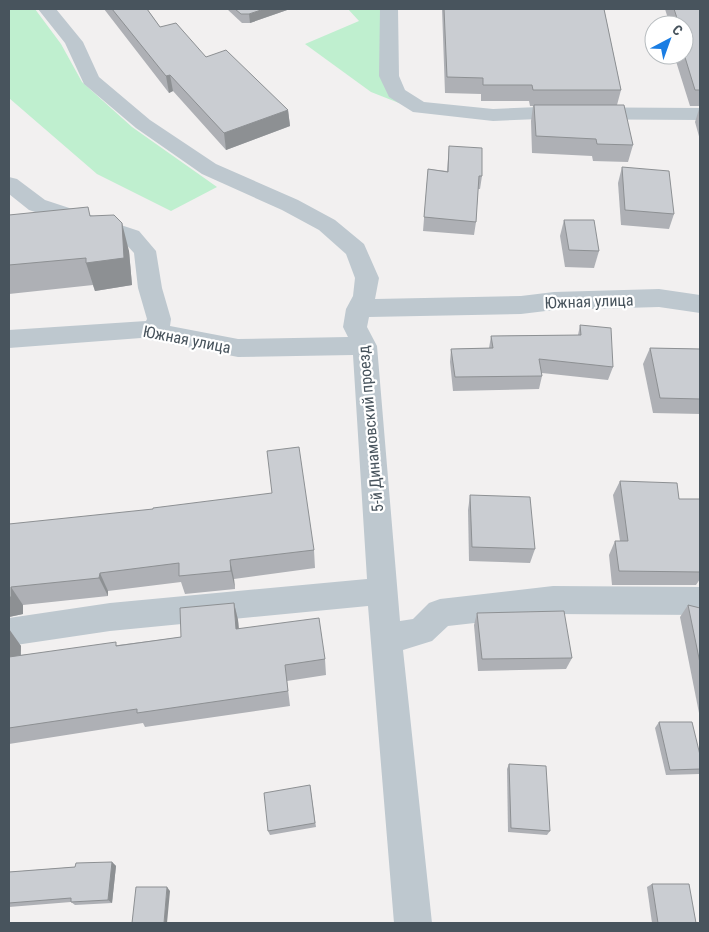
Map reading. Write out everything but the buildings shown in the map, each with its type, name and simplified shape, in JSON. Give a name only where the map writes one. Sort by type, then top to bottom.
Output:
[{"type":"street","name":"5-й Динамовский проезд","points":[[47,9],[74,42],[91,80],[142,124],[208,169],[290,205],[327,225],[356,250],[366,278],[365,296],[358,309],[355,327],[365,346],[386,640],[413,923]]},
{"type":"street","points":[[389,9],[389,76],[396,93],[420,108],[493,115],[539,112],[700,114]]},
{"type":"street","points":[[9,184],[37,205],[131,236],[145,251],[150,288],[159,319],[157,332]]},
{"type":"street","name":"Южная улица","points":[[358,309],[521,305],[554,301],[659,298],[700,304]]},
{"type":"street","name":"Южная улица","points":[[9,339],[141,329],[238,348],[365,346]]},
{"type":"street","points":[[9,632],[110,617],[383,591]]},
{"type":"street","points":[[386,640],[421,631],[440,613],[553,600],[700,601]]},
{"type":"green space","points":[[9,9],[35,9],[61,44],[82,82],[132,127],[217,187],[171,211],[97,174],[9,98]]},
{"type":"green space","points":[[348,9],[393,9],[393,61],[399,103],[371,92],[305,44],[359,21]]}]
